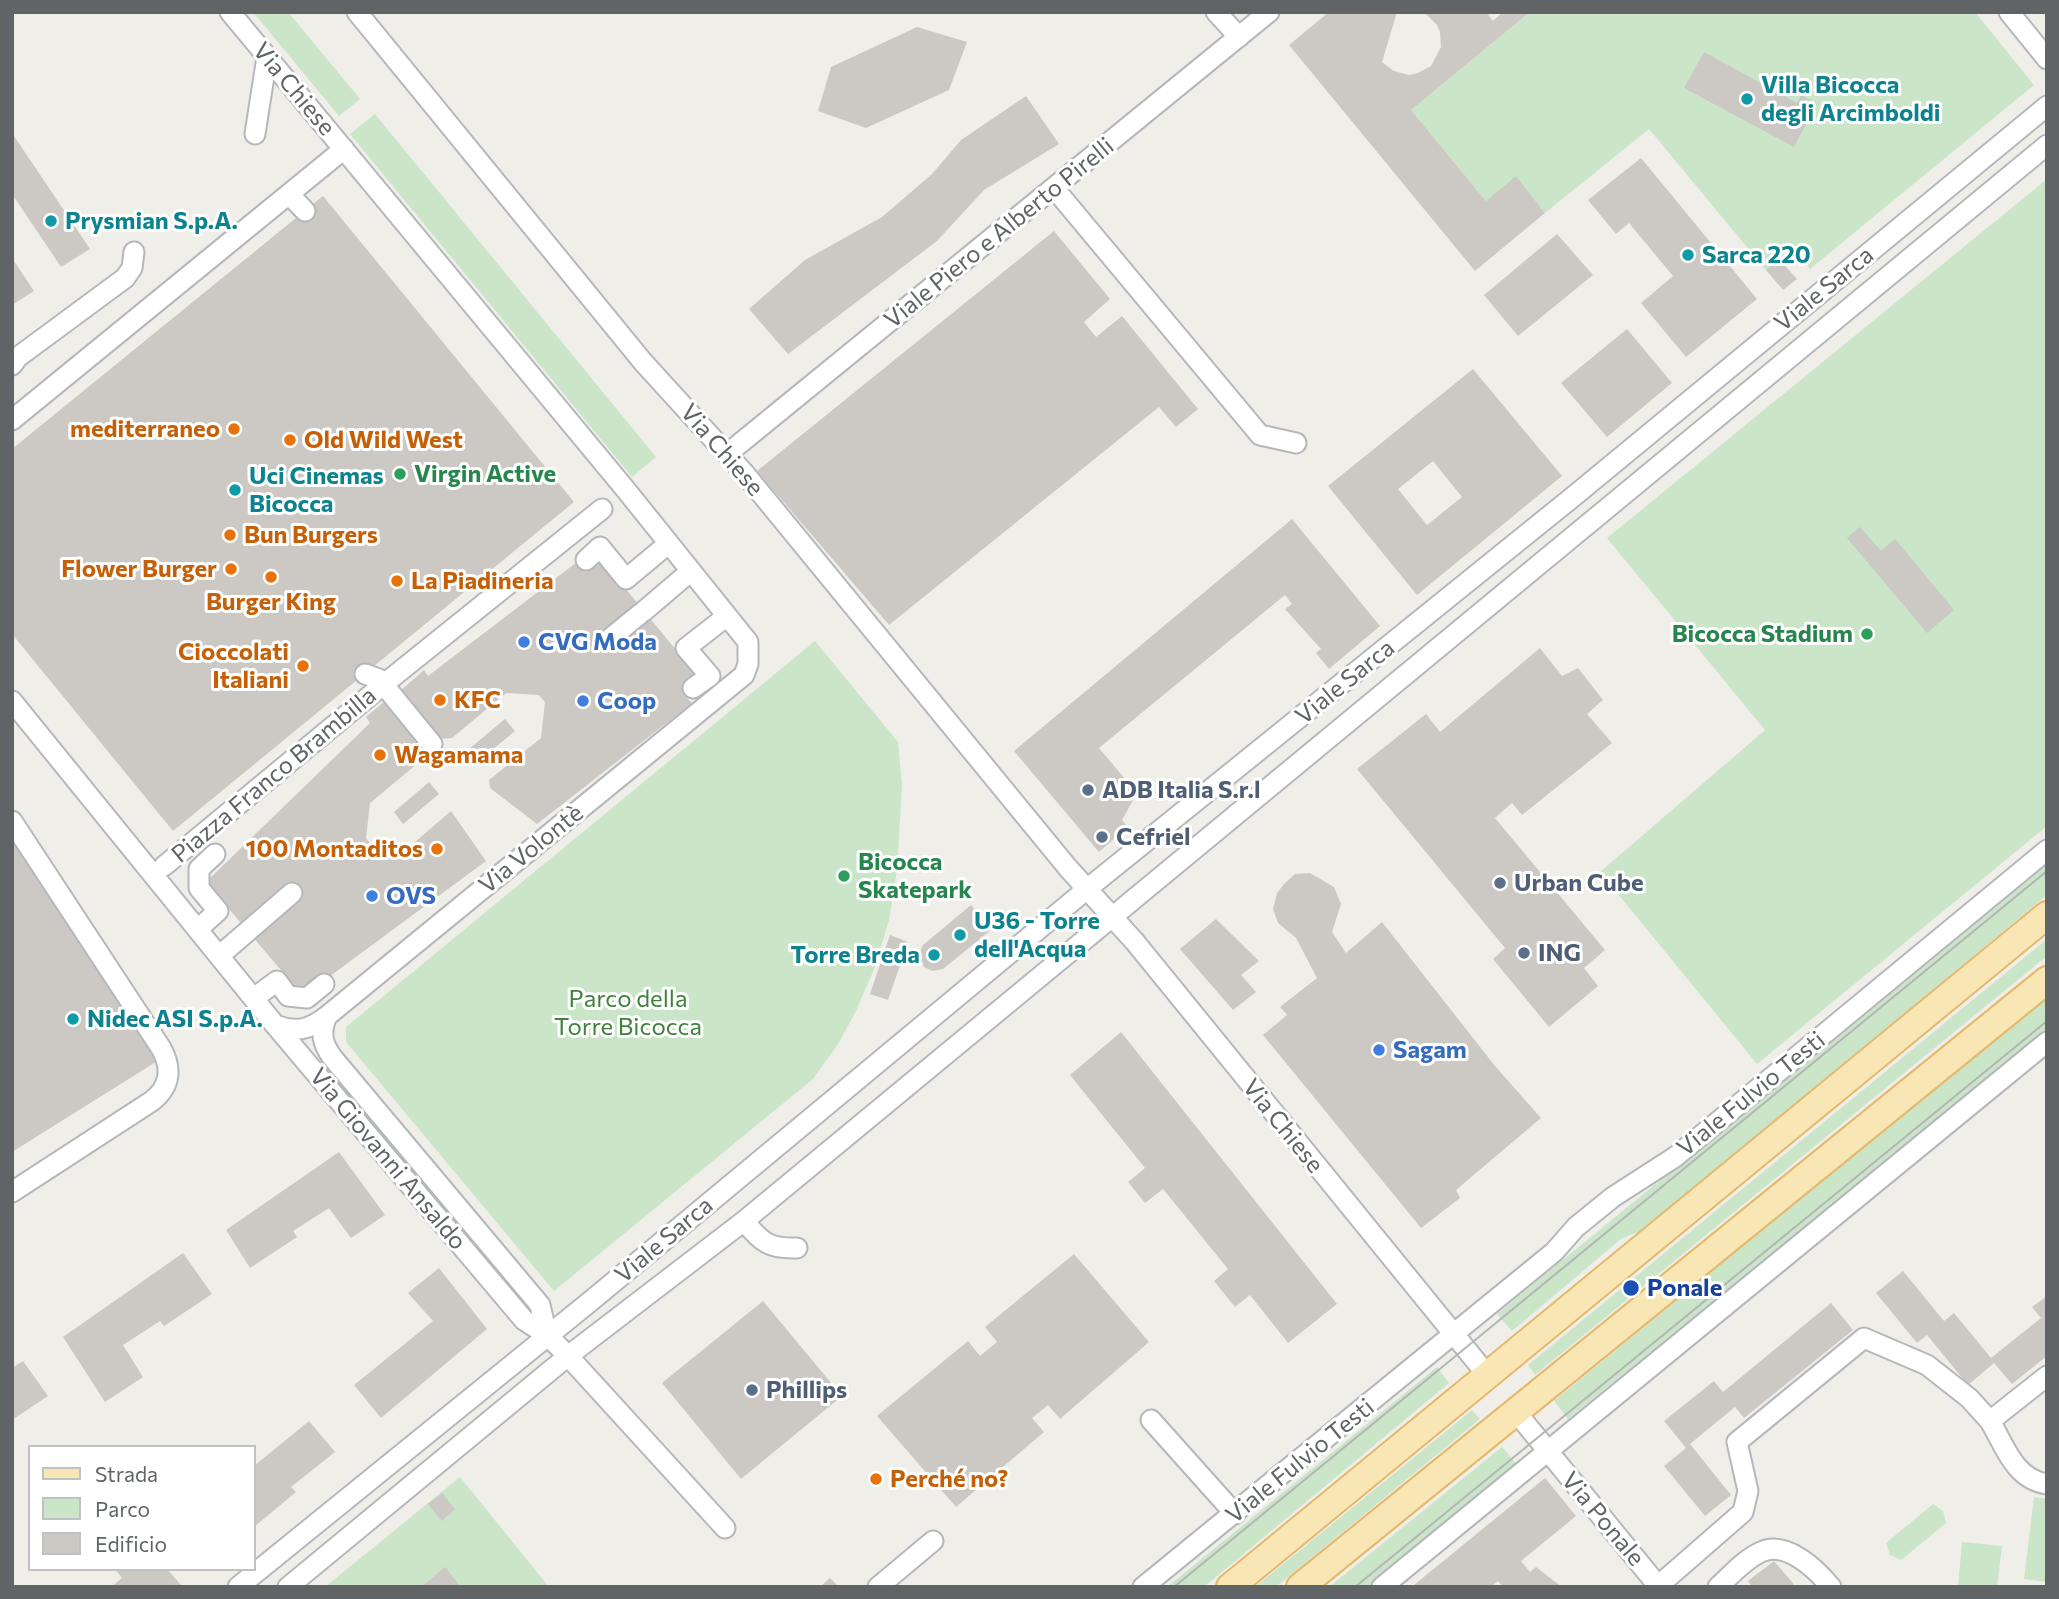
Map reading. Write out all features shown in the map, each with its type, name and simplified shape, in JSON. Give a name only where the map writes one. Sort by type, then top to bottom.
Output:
[{"type":"main road","name":"Viale Fulvio Testi","points":[[1230,1587],[2047,915]]},
{"type":"main road","points":[[1300,1587],[2047,980]]},
{"type":"main road","points":[[1488,1376],[1516,1412]]},
{"type":"street","name":"Via Chiese","points":[[230,12],[626,490],[748,642]]},
{"type":"street","name":"Via Chiese","points":[[358,12],[637,354],[727,454],[1087,889]]},
{"type":"street","points":[[1216,12],[1239,37]]},
{"type":"street","name":"Viale Piero e Alberto Pirelli","points":[[727,454],[1269,12]]},
{"type":"street","points":[[2010,12],[2047,59]]},
{"type":"street","points":[[255,134],[267,57]]},
{"type":"street","name":"Viale Sarca","points":[[238,1587],[1087,889],[1601,473],[2047,106]]},
{"type":"street","name":"Viale Sarca","points":[[288,1587],[568,1356],[744,1221],[2047,145]]},
{"type":"street","points":[[12,420],[344,149]]},
{"type":"street","points":[[1054,188],[1260,435],[1296,443]]},
{"type":"street","points":[[289,194],[305,211]]},
{"type":"street","points":[[14,360],[125,278],[132,268],[134,252]]},
{"type":"street","points":[[1601,473],[1619,496]]},
{"type":"street","name":"Piazza Franco Brambilla","points":[[164,866],[376,675],[602,509]]},
{"type":"street","points":[[586,560],[600,547],[626,579],[668,544]]},
{"type":"street","points":[[607,641],[691,571]]},
{"type":"street","points":[[693,688],[709,676],[686,648],[727,615]]},
{"type":"street","name":"Via Volontè","points":[[275,1025],[288,1030],[301,1030],[313,1026],[327,1016],[744,675],[748,664],[748,642]]},
{"type":"street","name":"Piazza Franco Brambilla","points":[[376,675],[432,744]]},
{"type":"street","name":"Via Giovanni Ansaldo","points":[[12,701],[275,1025],[524,1320],[547,1335]]},
{"type":"street","points":[[12,821],[161,1048],[169,1069],[165,1088],[159,1096],[12,1192]]},
{"type":"street","name":"Viale Fulvio Testi","points":[[1143,1587],[1554,1252],[1576,1227],[1612,1197],[1675,1157],[2047,850]]},
{"type":"street","points":[[198,929],[218,911],[199,888],[200,869],[215,854]]},
{"type":"street","points":[[1087,889],[1112,917]]},
{"type":"street","points":[[219,956],[292,893]]},
{"type":"street","name":"Via Chiese","points":[[1112,917],[1455,1334]]},
{"type":"street","points":[[254,998],[277,981],[288,996],[307,998],[324,984]]},
{"type":"street","name":"Via Giovanni Ansaldo","points":[[327,1016],[322,1036],[323,1043],[332,1057],[540,1305],[547,1335]]},
{"type":"street","points":[[1382,1587],[2047,1042]]},
{"type":"street","points":[[744,1221],[758,1238],[776,1249],[797,1248]]},
{"type":"street","points":[[1455,1334],[1488,1376]]},
{"type":"street","points":[[547,1335],[725,1528]]},
{"type":"street","points":[[1651,1584],[1743,1512],[1748,1491],[1737,1442],[1864,1338],[1927,1365],[1969,1398],[1990,1422],[2017,1469],[2029,1478],[2047,1484]]},
{"type":"street","points":[[1990,1422],[2047,1376]]},
{"type":"street","points":[[1516,1412],[1547,1451]]},
{"type":"street","points":[[1152,1420],[1235,1514]]},
{"type":"street","name":"Via Ponale","points":[[1547,1451],[1651,1584]]},
{"type":"street","points":[[878,1587],[933,1541]]},
{"type":"street","points":[[1718,1587],[1749,1559],[1774,1548],[1804,1562],[1831,1587]]},
{"type":"green space","points":[[253,12],[288,12],[360,99],[339,116]]},
{"type":"green space","points":[[1530,12],[1975,12],[2034,85],[1810,269],[1791,249],[1766,270],[1649,129],[1545,213],[1516,177],[1486,201],[1411,110]]},
{"type":"green space","points":[[375,114],[656,457],[632,477],[350,134]]},
{"type":"green space","name":"Bicocca Stadium","points":[[2047,179],[2047,826],[1757,1064],[1600,872],[1765,730],[1607,538]]},
{"type":"green space","name":"Parco della Torre Bicocca","points":[[815,641],[898,742],[902,785],[897,870],[889,920],[875,967],[838,1044],[813,1079],[554,1291],[346,1042],[346,1027]]},
{"type":"green space","points":[[2047,863],[2047,895],[1644,1229],[1621,1239],[1512,1331],[1497,1314]]},
{"type":"green space","points":[[2047,939],[2047,956],[1535,1375],[1528,1365]]},
{"type":"green space","points":[[2047,996],[2047,1030],[1568,1419],[1554,1401]]},
{"type":"green space","points":[[1437,1367],[1449,1383],[1204,1587],[1167,1587]]},
{"type":"green space","points":[[1472,1410],[1480,1419],[1276,1587],[1255,1587]]},
{"type":"green space","points":[[1502,1447],[1518,1466],[1370,1587],[1329,1587]]},
{"type":"green space","points":[[460,1477],[549,1587],[325,1587]]},
{"type":"green space","points":[[2034,1497],[2047,1499],[2047,1582],[2024,1579]]},
{"type":"green space","points":[[1933,1504],[1943,1511],[1946,1523],[1901,1560],[1890,1555],[1886,1543]]},
{"type":"green space","points":[[1962,1542],[2002,1546],[1997,1587],[1958,1587]]},
{"type":"building","points":[[1329,12],[1397,12],[1382,62],[1394,71],[1409,75],[1431,66],[1441,47],[1437,25],[1424,12],[1486,12],[1493,21],[1503,12],[1530,12],[1411,110],[1486,201],[1516,176],[1545,213],[1475,271],[1289,45]]},
{"type":"building","points":[[917,27],[967,42],[949,90],[866,128],[818,111],[831,67]]},
{"type":"building","name":"Villa Bicocca degli Arcimboldi","points":[[1704,52],[1797,103],[1801,95],[1817,104],[1794,147],[1684,88]]},
{"type":"building","points":[[1026,96],[1059,144],[984,190],[937,241],[788,354],[749,309],[805,260],[882,217],[932,174],[961,140]]},
{"type":"building","name":"Prysmian S.p.A.","points":[[12,133],[90,249],[61,267],[12,194]]},
{"type":"building","name":"Sarca 220","points":[[1641,158],[1757,299],[1686,357],[1641,303],[1673,276],[1629,223],[1616,234],[1588,200]]},
{"type":"building","points":[[323,196],[574,502],[173,831],[12,634],[12,449]]},
{"type":"building","points":[[1054,231],[1110,299],[1084,322],[1096,337],[1122,316],[1198,409],[1176,427],[1159,407],[889,625],[757,471]]},
{"type":"building","points":[[1557,234],[1593,275],[1518,336],[1484,295]]},
{"type":"building","name":"Prysmian S.p.A.","points":[[12,258],[34,291],[12,305]]},
{"type":"building","points":[[1779,259],[1797,279],[1783,290],[1766,270]]},
{"type":"building","points":[[1627,329],[1672,383],[1607,437],[1561,383]]},
{"type":"building","points":[[1473,369],[1562,476],[1417,595],[1328,486]],"holes":[[[1433,461],[1462,497],[1427,525],[1398,489]]]},
{"type":"building","points":[[1292,519],[1380,626],[1329,669],[1316,653],[1321,649],[1285,609],[1292,604],[1285,595],[1099,748],[1137,793],[1122,820],[1128,827],[1099,852],[1014,751]]},
{"type":"building","points":[[1860,527],[1881,551],[1895,539],[1954,610],[1927,633],[1847,538]]},
{"type":"building","points":[[577,562],[586,572],[597,564],[607,566],[695,673],[694,684],[683,694],[692,703],[537,824],[490,788],[489,780],[541,738],[545,702],[539,695],[506,693],[452,738],[438,739],[400,691],[424,670],[428,676]]},
{"type":"building","name":"Urban Cube","points":[[1540,648],[1562,676],[1578,668],[1603,700],[1587,714],[1612,743],[1522,815],[1512,803],[1495,818],[1605,950],[1584,968],[1598,986],[1549,1027],[1493,959],[1505,948],[1357,769],[1426,714],[1440,732]]},
{"type":"building","points":[[385,701],[425,750],[423,759],[370,803],[366,838],[372,846],[408,848],[451,811],[486,861],[303,996],[206,882],[370,723],[366,717]]},
{"type":"building","points":[[505,719],[515,731],[479,761],[469,749]]},
{"type":"building","points":[[429,782],[439,794],[403,824],[394,812]]},
{"type":"building","name":"Nidec ASI S.p.A.","points":[[12,838],[102,978],[106,975],[159,1060],[12,1152]]},
{"type":"building","name":"Sagam","points":[[1310,873],[1334,887],[1341,904],[1332,932],[1346,953],[1382,922],[1495,1066],[1541,1118],[1456,1190],[1460,1198],[1421,1228],[1263,1035],[1287,1015],[1280,1007],[1317,978],[1296,938],[1278,923],[1273,909],[1277,893],[1284,884],[1295,874]]},
{"type":"building","name":"U36 - Torre dell'Acqua","points":[[971,905],[991,930],[943,969],[933,971],[924,967],[919,954],[923,945]]},
{"type":"building","points":[[1216,919],[1259,961],[1241,975],[1256,992],[1233,1010],[1180,949]]},
{"type":"building","points":[[890,935],[908,942],[888,1000],[870,994]]},
{"type":"building","points":[[1121,1032],[1337,1304],[1288,1343],[1250,1295],[1235,1307],[1214,1281],[1228,1269],[1163,1189],[1145,1203],[1128,1182],[1145,1168],[1070,1075]]},
{"type":"building","points":[[339,1152],[385,1215],[351,1238],[329,1208],[293,1231],[297,1237],[250,1268],[226,1230]]},
{"type":"building","points":[[183,1253],[212,1294],[164,1326],[160,1321],[123,1345],[143,1377],[105,1402],[63,1337]]},
{"type":"building","points":[[1074,1254],[1149,1342],[1060,1419],[1048,1405],[1032,1418],[1044,1432],[956,1507],[877,1416],[968,1341],[980,1356],[997,1342],[985,1327]]},
{"type":"building","points":[[439,1268],[487,1329],[381,1418],[354,1385],[433,1321],[408,1293]]},
{"type":"building","points":[[1903,1271],[1944,1321],[1954,1313],[1991,1358],[2041,1318],[2032,1307],[2047,1296],[2047,1356],[2012,1384],[1994,1363],[1968,1385],[1927,1335],[1917,1343],[1876,1293]]},
{"type":"building","name":"Phillips","points":[[763,1301],[842,1396],[741,1479],[662,1383]]},
{"type":"building","points":[[1831,1303],[1853,1330],[1744,1418],[1735,1407],[1690,1444],[1731,1495],[1705,1516],[1664,1466],[1686,1448],[1664,1421],[1714,1381],[1723,1392]]},
{"type":"building","points":[[23,1361],[48,1396],[12,1420],[12,1368]]},
{"type":"building","points":[[309,1421],[335,1452],[291,1487],[296,1492],[256,1525],[256,1464]]},
{"type":"building","points":[[1545,1478],[1576,1516],[1521,1561],[1530,1572],[1536,1567],[1562,1587],[1503,1587],[1498,1581],[1491,1587],[1415,1587],[1414,1585]]},
{"type":"building","points":[[442,1493],[455,1509],[442,1521],[428,1504]]},
{"type":"building","points":[[1774,1561],[1795,1587],[1752,1587],[1748,1581]]},
{"type":"building","points":[[445,1567],[461,1587],[421,1587]]},
{"type":"building","points":[[117,1571],[169,1571],[181,1585],[111,1587],[122,1578]]},
{"type":"building","points":[[830,1578],[839,1587],[820,1587]]},
{"type":"tram line","points":[[1174,1587],[2047,871]]},
{"type":"tram line","points":[[1355,1587],[2047,1021]]},
{"type":"place","name":"Villa Bicocca degli Arcimboldi","points":[[1747,99]]},
{"type":"place","name":"Prysmian S.p.A.","points":[[51,221]]},
{"type":"place","name":"Sarca 220","points":[[1688,255]]},
{"type":"place","name":"mediterraneo","points":[[234,429]]},
{"type":"place","name":"Old Wild West","points":[[290,440]]},
{"type":"place","name":"Virgin Active","points":[[400,474]]},
{"type":"place","name":"Uci Cinemas Bicocca","points":[[235,490]]},
{"type":"place","name":"Bun Burgers","points":[[230,535]]},
{"type":"place","name":"Flower Burger","points":[[231,569]]},
{"type":"place","name":"Burger King","points":[[271,577]]},
{"type":"place","name":"La Piadineria","points":[[397,581]]},
{"type":"place","name":"Bicocca Stadium","points":[[1867,634]]},
{"type":"place","name":"CVG Moda","points":[[524,642]]},
{"type":"place","name":"Cioccolati Italiani","points":[[303,666]]},
{"type":"place","name":"KFC","points":[[440,700]]},
{"type":"place","name":"Coop","points":[[583,701]]},
{"type":"place","name":"Wagamama","points":[[380,755]]},
{"type":"place","name":"ADB Italia S.r.l","points":[[1088,790]]},
{"type":"place","name":"Cefriel","points":[[1102,837]]},
{"type":"place","name":"100 Montaditos","points":[[437,849]]},
{"type":"place","name":"Bicocca Skatepark","points":[[844,876]]},
{"type":"place","name":"Urban Cube","points":[[1500,883]]},
{"type":"place","name":"OVS","points":[[372,896]]},
{"type":"place","name":"U36 - Torre dell'Acqua","points":[[960,935]]},
{"type":"place","name":"ING","points":[[1524,953]]},
{"type":"place","name":"Torre Breda","points":[[934,955]]},
{"type":"place","name":"Nidec ASI S.p.A.","points":[[73,1019]]},
{"type":"place","name":"Sagam","points":[[1379,1050]]},
{"type":"place","name":"Ponale","points":[[1631,1288]]},
{"type":"place","name":"Phillips","points":[[752,1390]]},
{"type":"place","name":"Perché no?","points":[[876,1479]]}]
